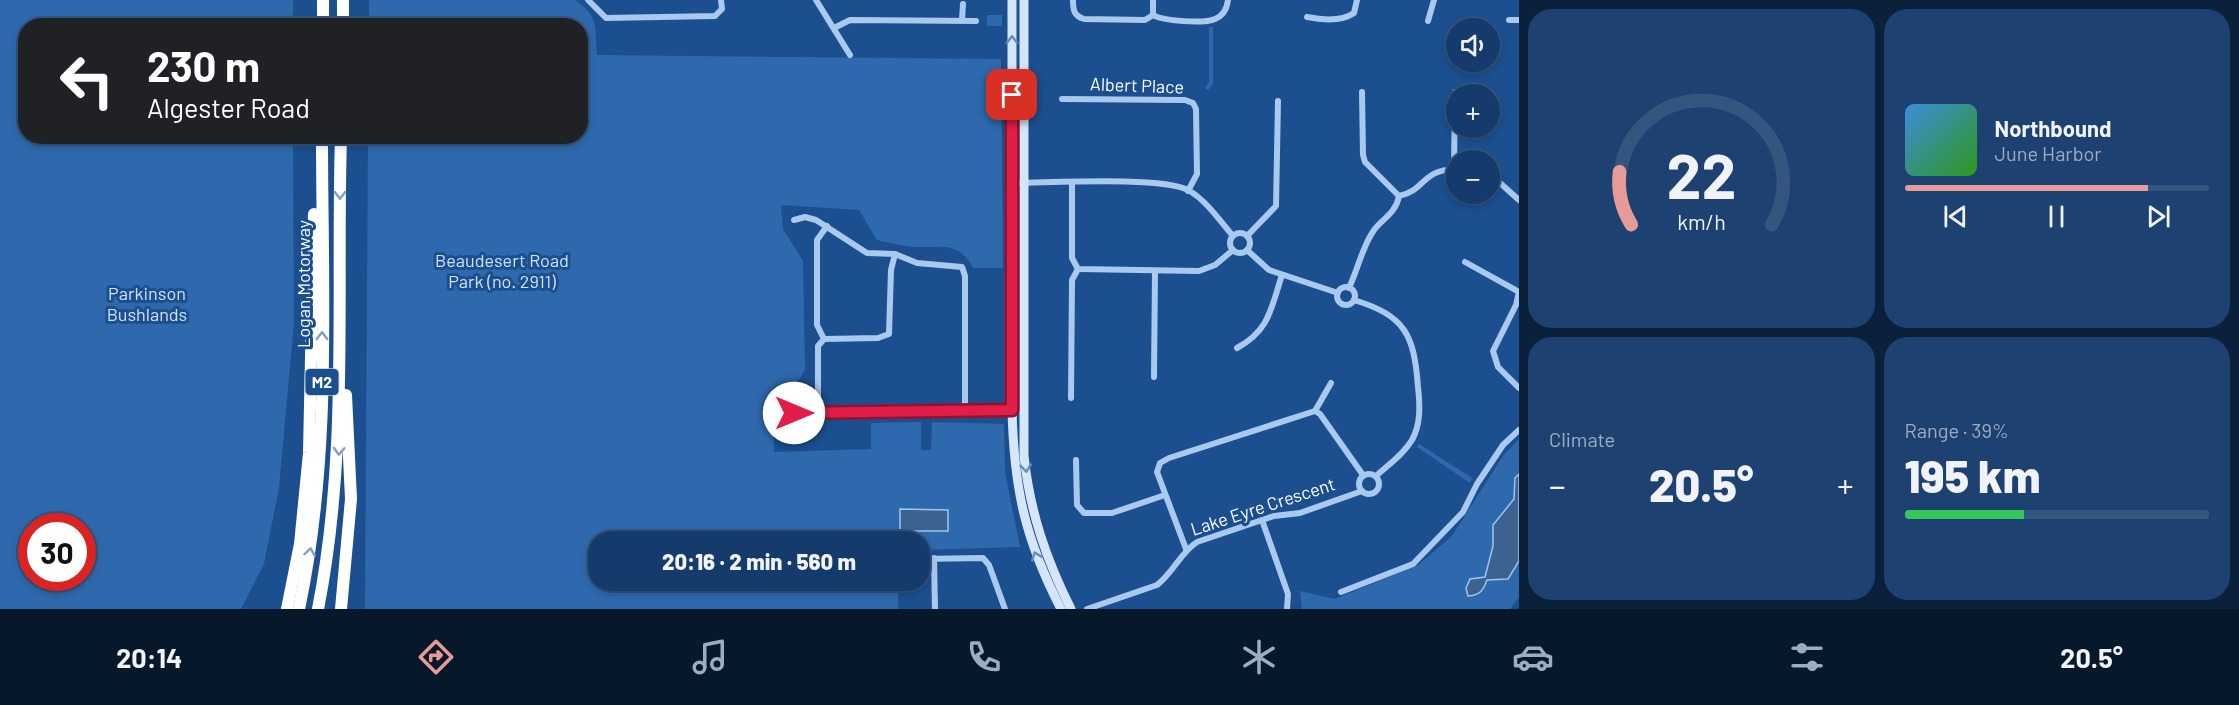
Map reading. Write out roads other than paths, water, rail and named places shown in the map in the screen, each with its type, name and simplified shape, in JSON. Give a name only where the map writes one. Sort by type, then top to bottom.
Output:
[{"type":"highway","points":[[323,0],[323,18]]},
{"type":"highway","points":[[343,0],[343,18]]},
{"type":"highway","name":"Logan Motorway","points":[[299,609],[314,524],[320,456],[322,144]]},
{"type":"highway","name":"Logan Motorway","points":[[318,609],[335,502],[340,371],[341,144]]},
{"type":"highway","points":[[287,609],[300,544],[309,444],[315,177],[322,154]]},
{"type":"highway","points":[[340,371],[348,401],[351,455],[351,499],[341,609]]},
{"type":"highway","points":[[278,609],[295,552],[300,544]]},
{"type":"highway","points":[[335,609],[345,567]]},
{"type":"main road","points":[[1012,0],[1012,410],[1016,474],[1024,520],[1041,571],[1061,609]]},
{"type":"main road","points":[[1024,0],[1024,456],[1032,510],[1047,557],[1071,609]]},
{"type":"main road","points":[[1012,410],[1024,410]]},
{"type":"street","points":[[588,0],[606,18],[715,16],[722,9],[721,0]]},
{"type":"street","points":[[816,0],[850,55]]},
{"type":"street","points":[[1073,0],[1077,17],[1084,19],[1145,20],[1153,15]]},
{"type":"street","points":[[1153,0],[1153,15]]},
{"type":"street","points":[[1153,15],[1161,20],[1215,20],[1227,7],[1228,0]]},
{"type":"street","points":[[1306,17],[1320,20],[1349,16],[1354,13],[1357,0]]},
{"type":"street","points":[[1428,21],[1434,0]]},
{"type":"street","points":[[962,20],[963,4]]},
{"type":"street","points":[[834,28],[850,20],[976,21]]},
{"type":"street","points":[[1509,20],[1519,20]]},
{"type":"street","points":[[1362,92],[1365,162],[1399,196]]},
{"type":"street","name":"Albert Place","points":[[1062,99],[1185,100],[1193,103],[1196,109],[1197,174],[1188,191]]},
{"type":"street","points":[[1246,236],[1276,206],[1278,101]]},
{"type":"street","points":[[1399,196],[1413,191],[1432,172],[1446,170]]},
{"type":"street","points":[[1013,183],[1154,183],[1188,191],[1200,199],[1233,236]]},
{"type":"street","points":[[1072,183],[1072,258],[1078,269]]},
{"type":"street","points":[[1500,183],[1519,199]]},
{"type":"street","points":[[1349,288],[1367,243],[1375,229],[1394,210],[1399,196]]},
{"type":"street","points":[[794,220],[805,217],[827,226],[867,253],[895,254],[917,263],[956,264],[963,270],[965,412]]},
{"type":"street","points":[[824,339],[817,324],[817,240],[827,226]]},
{"type":"street","points":[[1241,233],[1246,236],[1250,244],[1247,250],[1239,253],[1233,250],[1230,245],[1233,236],[1241,233]]},
{"type":"street","points":[[1078,269],[1155,271],[1208,268],[1233,250]]},
{"type":"street","points":[[1247,250],[1269,270],[1338,293]]},
{"type":"street","points":[[818,413],[818,346],[824,339],[878,338],[889,334],[891,270],[895,254]]},
{"type":"street","points":[[1465,262],[1519,292],[1516,305],[1493,351],[1498,367],[1519,388]]},
{"type":"street","points":[[1071,398],[1072,280],[1078,269]]},
{"type":"street","points":[[1154,377],[1155,271]]},
{"type":"street","points":[[1237,348],[1252,339],[1264,325],[1282,275]]},
{"type":"street","points":[[1338,293],[1342,289],[1349,288]]},
{"type":"street","points":[[1349,288],[1354,293],[1353,300]]},
{"type":"street","points":[[1338,293],[1338,298],[1343,304],[1353,300],[1392,319],[1404,328],[1415,351],[1420,405],[1417,428],[1411,441],[1376,476]]},
{"type":"street","points":[[1186,549],[1157,472],[1160,463],[1315,411],[1331,383]]},
{"type":"street","points":[[794,413],[1012,410]]},
{"type":"street","points":[[1315,411],[1320,414],[1363,475]]},
{"type":"street","points":[[1341,592],[1413,564],[1463,512],[1477,484],[1503,446],[1519,430]]},
{"type":"street","points":[[1076,460],[1077,505],[1084,513],[1112,513],[1166,495]]},
{"type":"street","points":[[1370,473],[1376,476],[1379,483],[1377,489],[1368,494],[1362,491],[1359,482],[1363,475],[1370,473]]},
{"type":"street","name":"Lake Eyre Crescent","points":[[1087,609],[1157,585],[1165,579],[1186,549],[1197,542],[1262,520],[1300,513],[1362,491]]},
{"type":"street","points":[[1262,520],[1288,594],[1287,609]]},
{"type":"street","points":[[930,558],[983,558],[989,565],[1005,609]]},
{"type":"street","points":[[934,558],[935,609]]},
{"type":"park label","name":"Beaudesert Road Park (no. 2911)","points":[[502,271]]},
{"type":"park label","name":"Parkinson Bushlands","points":[[147,304]]}]
